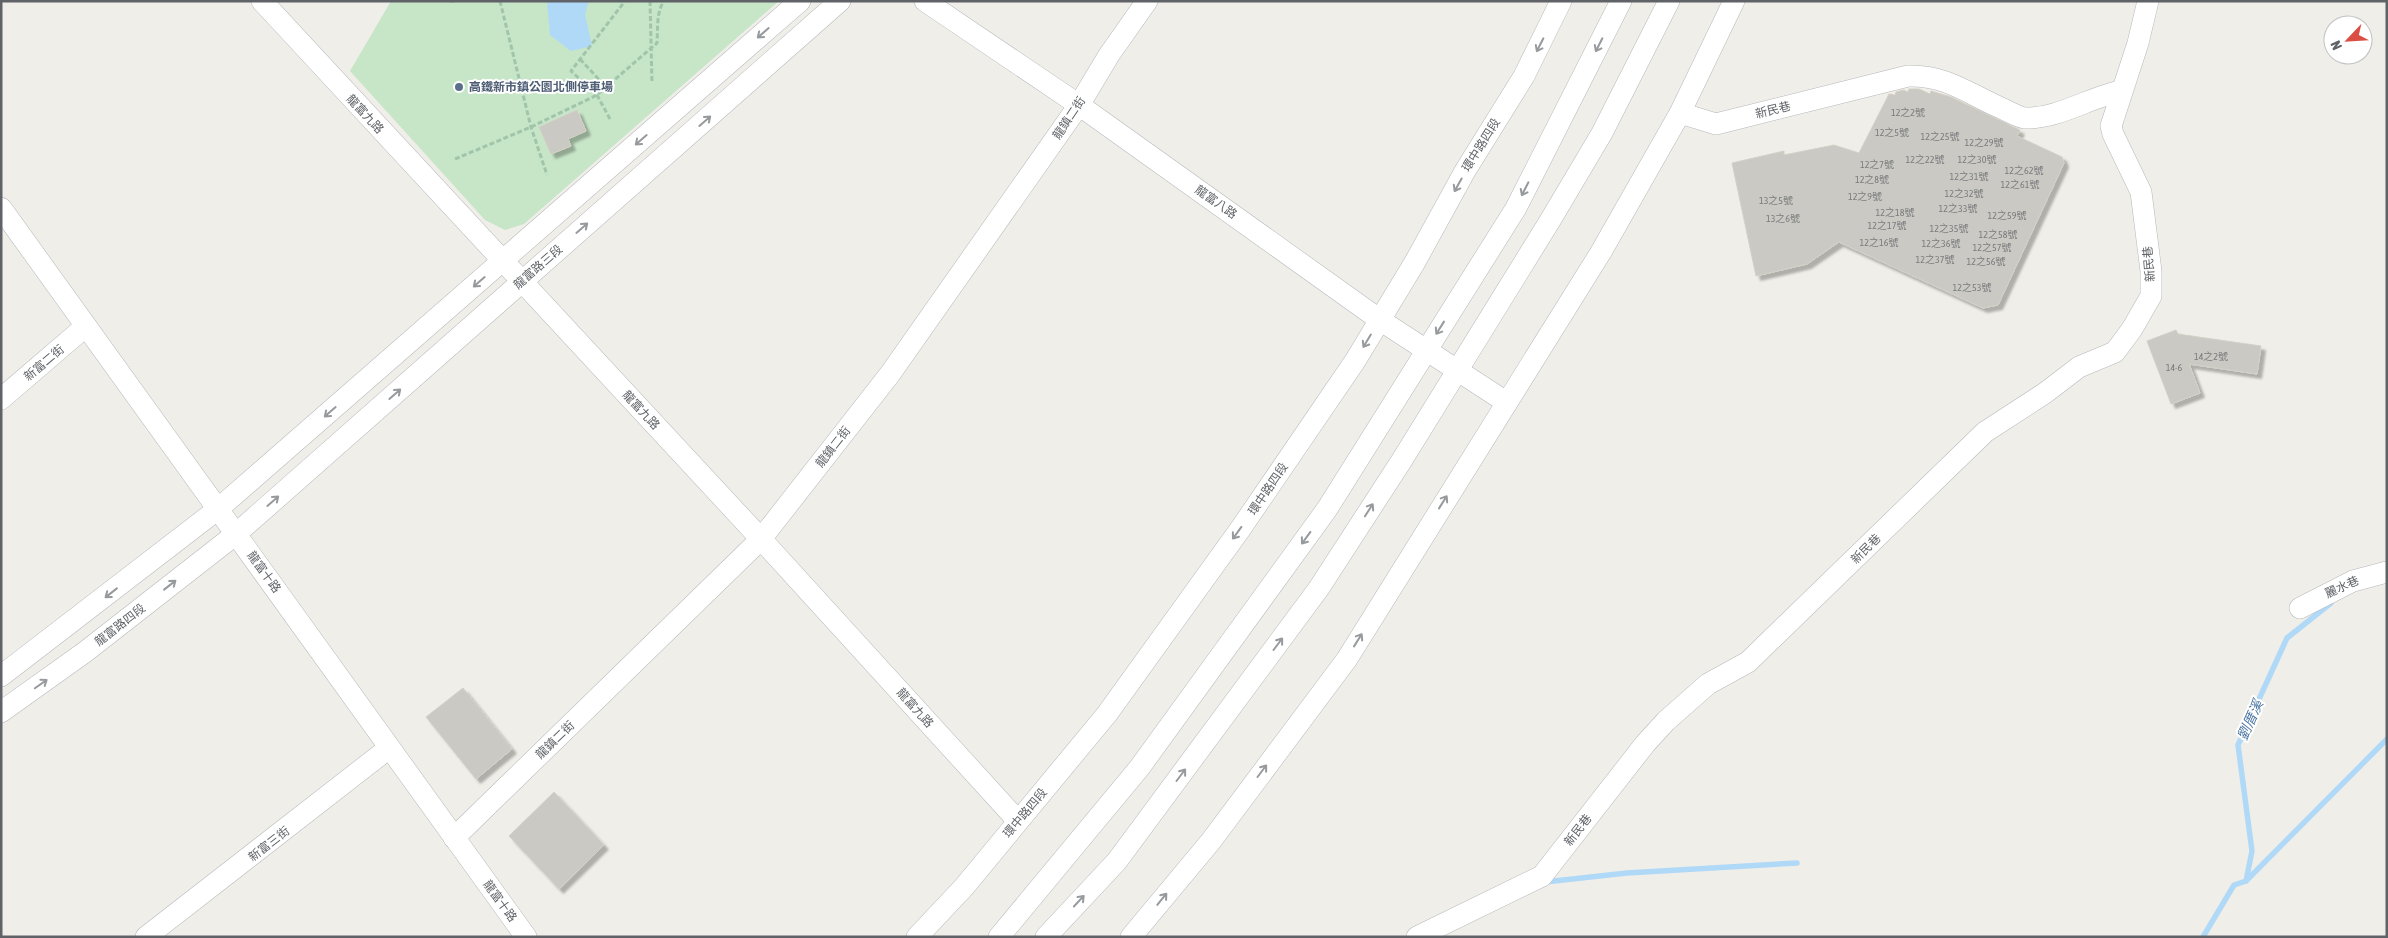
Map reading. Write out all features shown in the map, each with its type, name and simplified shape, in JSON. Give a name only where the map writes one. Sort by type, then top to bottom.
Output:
[{"type":"street","name":"龍富九路","points":[[262,1],[521,282],[762,539],[1018,821]]},
{"type":"street","points":[[1,676],[218,509],[800,1]]},
{"type":"street","name":"龍富路三段","points":[[236,534],[840,1]]},
{"type":"street","name":"龍富八路","points":[[925,1],[1079,104],[1426,352],[1506,402]]},
{"type":"street","name":"龍鎮二街","points":[[454,838],[762,539],[890,374],[1079,104],[1108,55],[1147,1]]},
{"type":"street","name":"環中路四段","points":[[917,937],[964,887],[1107,714],[1241,528],[1355,361],[1380,320],[1465,171],[1524,76],[1561,1]]},
{"type":"street","points":[[999,937],[1140,767],[1327,509],[1516,208],[1621,1]]},
{"type":"street","points":[[1046,937],[1117,861],[1319,588],[1457,370],[1602,133],[1669,1]]},
{"type":"street","points":[[1131,937],[1211,841],[1347,659],[1506,402],[1602,252],[1680,113],[1734,1]]},
{"type":"street","name":"新民巷","points":[[1417,937],[1542,876],[1645,744],[1666,721],[1708,684],[1748,662],[1985,432],[2045,393],[2079,367],[2115,352],[2145,310],[2152,296],[2151,271],[2141,192],[2111,126],[2138,43],[2148,1]]},
{"type":"street","name":"新民巷","points":[[1680,113],[1716,124],[1908,76],[1927,76],[1955,85],[2024,118],[2064,110],[2097,97],[2121,91]]},
{"type":"street","name":"龍富十路","points":[[1,208],[526,937]]},
{"type":"street","name":"新富二街","points":[[1,399],[86,326]]},
{"type":"street","name":"龍富路四段","points":[[1,712],[85,652],[236,534]]},
{"type":"street","name":"麗水巷","points":[[2300,608],[2353,581],[2387,572]]},
{"type":"street","name":"新富三街","points":[[146,937],[221,881],[389,748]]},
{"type":"path","points":[[449,1],[456,1]]},
{"type":"path","points":[[500,1],[531,127],[547,175]]},
{"type":"path","points":[[610,119],[597,95],[571,71],[625,1]]},
{"type":"path","points":[[650,1],[652,83]]},
{"type":"path","points":[[455,159],[531,127],[597,95],[657,43],[657,25],[661,5],[664,1]]},
{"type":"path","points":[[580,59],[606,87]]},
{"type":"green space","points":[[391,1],[779,1],[524,224],[505,230],[485,220],[350,71]]},
{"type":"water","points":[[547,1],[589,1],[585,14],[592,46],[571,51],[550,35]]},
{"type":"building","points":[[1909,89],[1919,89],[1930,94],[1931,91],[1951,97],[2020,130],[2017,136],[2062,157],[2064,163],[1998,305],[1983,308],[1839,242],[1807,264],[1756,276],[1732,163],[1784,151],[1784,155],[1834,145],[1859,153],[1889,94],[1895,95],[1896,92],[1903,90],[1908,92]]},
{"type":"building","points":[[577,110],[586,131],[568,139],[571,146],[551,154],[539,127]]},
{"type":"building","points":[[2176,330],[2178,334],[2261,346],[2257,374],[2189,364],[2200,393],[2171,404],[2147,341]]},
{"type":"building","points":[[463,688],[512,749],[476,779],[426,717]]},
{"type":"building","points":[[554,792],[604,845],[559,889],[509,836]]},
{"type":"waterway","name":"劉厝溪","points":[[2203,937],[2234,885],[2246,881],[2252,851],[2238,745],[2287,638],[2331,603]]},
{"type":"waterway","points":[[2246,881],[2387,739]]},
{"type":"waterway","points":[[1545,882],[1627,873],[1797,863]]},
{"type":"place","name":"高鐵新市鎮公園北側停車場","points":[[459,87]]}]
